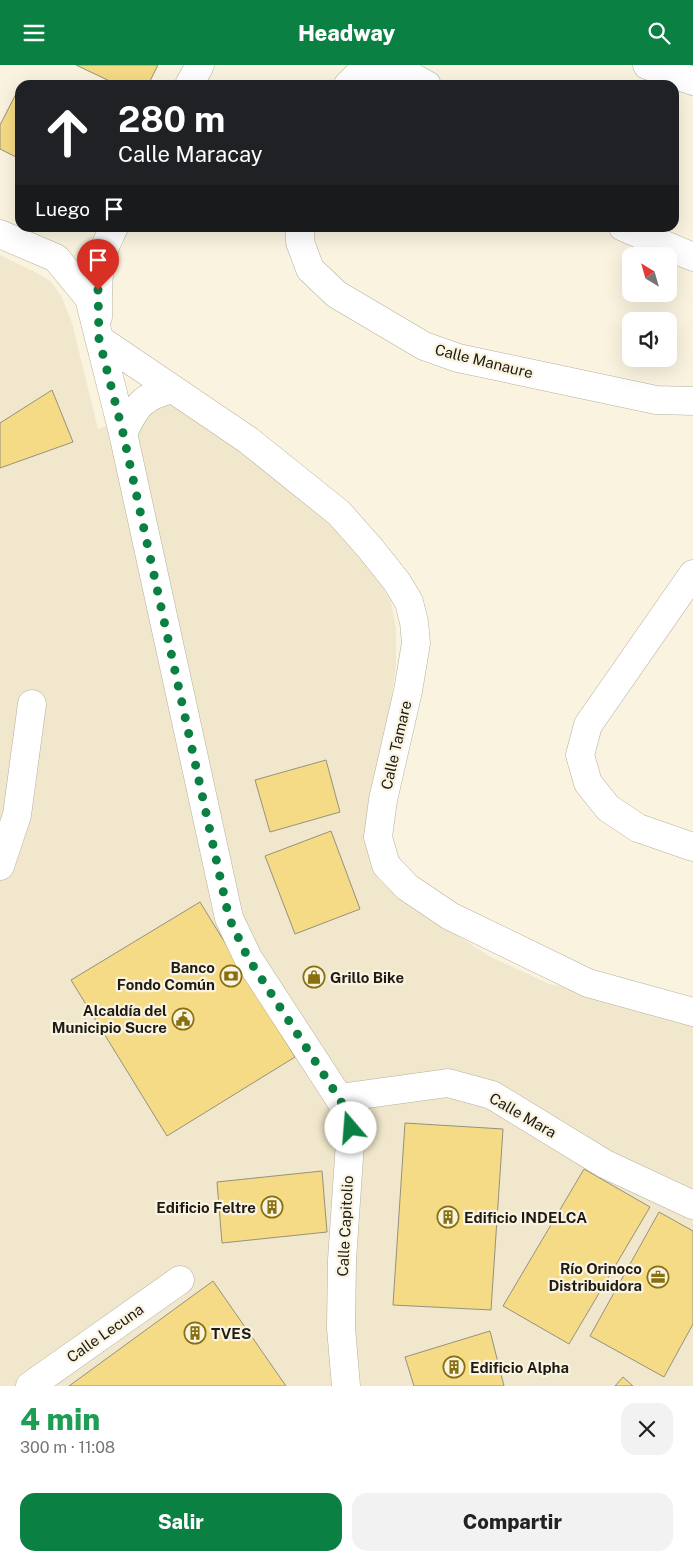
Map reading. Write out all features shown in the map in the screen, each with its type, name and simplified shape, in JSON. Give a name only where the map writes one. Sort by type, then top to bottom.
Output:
[{"type":"street","points":[[192,80],[200,65]]},
{"type":"street","points":[[647,65],[693,81]]},
{"type":"street","points":[[353,80],[361,72],[394,67],[418,80]]},
{"type":"street","points":[[56,258],[69,259],[84,254],[97,246],[109,232]]},
{"type":"street","points":[[99,339],[99,272],[103,253],[111,232]]},
{"type":"street","name":"Calle Manaure","points":[[300,232],[300,242],[310,269],[336,294],[424,346],[458,358],[656,400],[693,401]]},
{"type":"street","points":[[635,232],[693,257]]},
{"type":"street","name":"Calle Capitolio","points":[[0,235],[56,258],[89,298],[123,433],[229,918],[248,958],[347,1113],[351,1128],[342,1260],[341,1328],[346,1386]]},
{"type":"street","name":"Calle Tamare","points":[[99,339],[248,440],[339,513],[397,582],[409,602],[414,622],[416,643],[408,691],[383,800],[378,837],[386,865],[407,887],[450,916],[588,983],[693,1012]]},
{"type":"street","points":[[123,433],[133,413],[143,399],[172,389]]},
{"type":"street","points":[[693,574],[588,725],[580,755],[588,783],[608,808],[638,828],[693,847]]},
{"type":"street","points":[[0,866],[17,815],[32,704]]},
{"type":"street","name":"Calle Mara","points":[[339,1098],[448,1083],[492,1095],[604,1164],[693,1205]]},
{"type":"street","name":"Calle Lecuna","points":[[30,1386],[180,1279]]},
{"type":"shaded area","points":[[0,255],[50,281],[61,296],[72,323],[98,429],[172,402],[287,472],[374,572],[391,602],[396,629],[396,665],[383,762],[368,845],[371,867],[380,881],[401,900],[489,956],[549,984],[693,1015],[693,1386],[0,1386]]},
{"type":"building","points":[[76,65],[158,65],[150,80],[108,80]]},
{"type":"building","points":[[15,96],[15,156],[0,149],[0,125]]},
{"type":"building","points":[[52,390],[73,442],[0,468],[0,423]]},
{"type":"building","points":[[326,760],[340,812],[270,832],[255,780]]},
{"type":"building","points":[[331,831],[360,909],[295,934],[265,856]]},
{"type":"building","name":"Alcaldía del Municipio Sucre","points":[[200,902],[295,1057],[167,1136],[71,980]]},
{"type":"building","name":"Edificio INDELCA","points":[[405,1123],[503,1129],[491,1310],[393,1305]]},
{"type":"building","points":[[584,1169],[650,1207],[569,1344],[503,1306]]},
{"type":"building","name":"Edificio Feltre","points":[[322,1171],[327,1232],[222,1243],[217,1182]]},
{"type":"building","name":"Río Orinoco Distribuidora","points":[[659,1212],[693,1231],[693,1324],[664,1377],[590,1336]]},
{"type":"building","name":"TVES","points":[[213,1281],[286,1386],[69,1386]]},
{"type":"building","name":"Edificio Alpha","points":[[490,1331],[504,1386],[414,1386],[405,1357]]},
{"type":"building","points":[[623,1377],[633,1386],[615,1386]]},
{"type":"place","name":"Banco Fondo Común","points":[[231,976]]},
{"type":"place","name":"Grillo Bike","points":[[314,977]]},
{"type":"place","name":"Alcaldía del Municipio Sucre","points":[[183,1019]]},
{"type":"place","name":"Edificio Feltre","points":[[272,1207]]},
{"type":"place","name":"Edificio INDELCA","points":[[448,1217]]},
{"type":"place","name":"Río Orinoco Distribuidora","points":[[658,1277]]},
{"type":"place","name":"TVES","points":[[195,1333]]},
{"type":"place","name":"Edificio Alpha","points":[[454,1367]]},
{"type":"route","points":[[98,290],[99,339],[123,433],[229,918],[248,958],[339,1098],[347,1113],[351,1128]]}]
